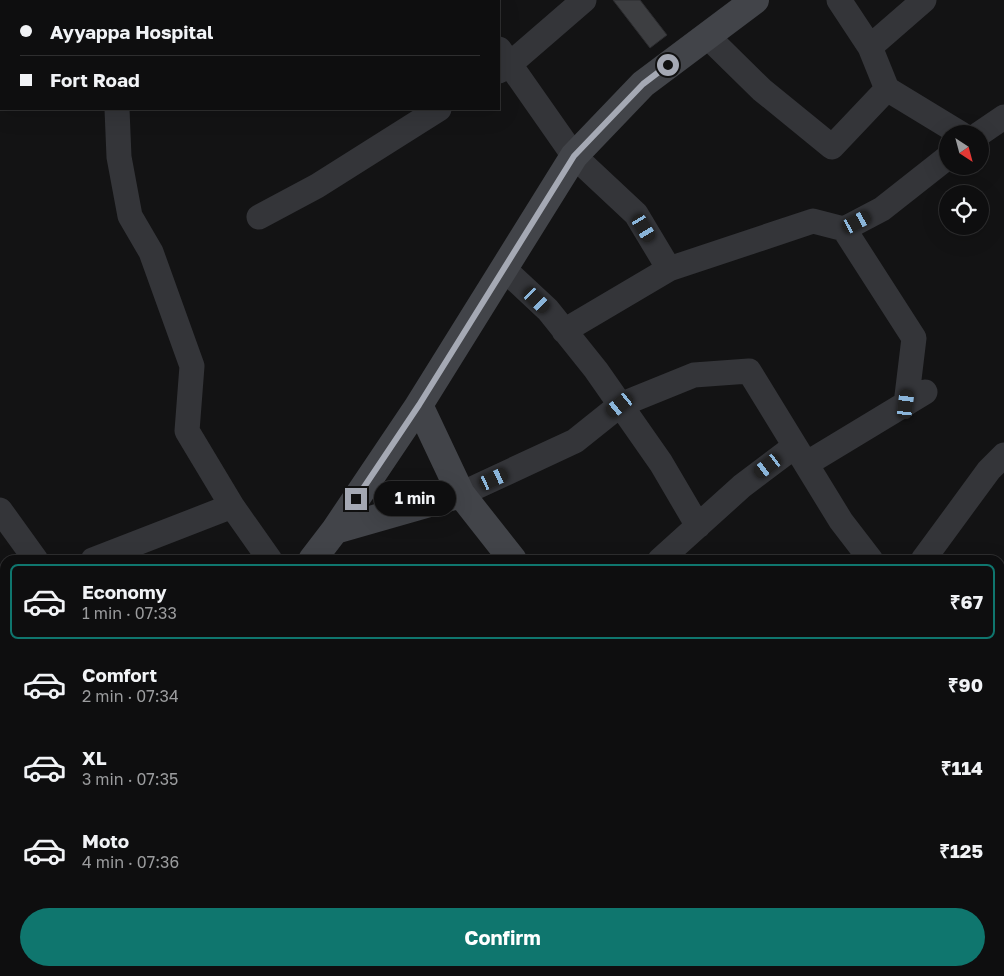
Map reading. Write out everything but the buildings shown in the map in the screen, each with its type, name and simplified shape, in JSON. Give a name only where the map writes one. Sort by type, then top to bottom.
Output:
[{"type":"main road","points":[[316,555],[335,530],[419,405],[574,156],[643,84],[755,0]]},
{"type":"main road","points":[[419,405],[461,494],[509,555]]},
{"type":"main road","points":[[335,530],[461,494]]},
{"type":"street","points":[[584,0],[502,61],[574,156],[636,214],[669,270]]},
{"type":"street","points":[[839,0],[870,46],[887,89],[946,125]]},
{"type":"street","points":[[870,46],[924,0]]},
{"type":"street","points":[[707,36],[762,90],[832,147],[887,89]]},
{"type":"street","points":[[116,110],[119,157],[130,216],[151,252],[192,366],[187,431],[232,506],[266,555]]},
{"type":"street","points":[[259,217],[317,186],[424,112]]},
{"type":"street","points":[[989,127],[1004,117]]},
{"type":"street","points":[[564,331],[669,270],[813,221],[844,229],[882,209],[939,165]]},
{"type":"street","points":[[666,555],[742,486],[916,398],[914,338],[844,229]]},
{"type":"street","points":[[504,269],[548,310],[596,370],[661,463],[698,526]]},
{"type":"street","points":[[461,494],[575,441],[620,405],[694,376],[749,370],[840,521],[867,555]]},
{"type":"street","points":[[927,555],[989,470],[1004,456]]},
{"type":"street","points":[[106,555],[232,506]]},
{"type":"street","points":[[0,510],[32,555]]},
{"type":"route","points":[[356,499],[419,405],[574,156],[643,84],[668,65]]}]
